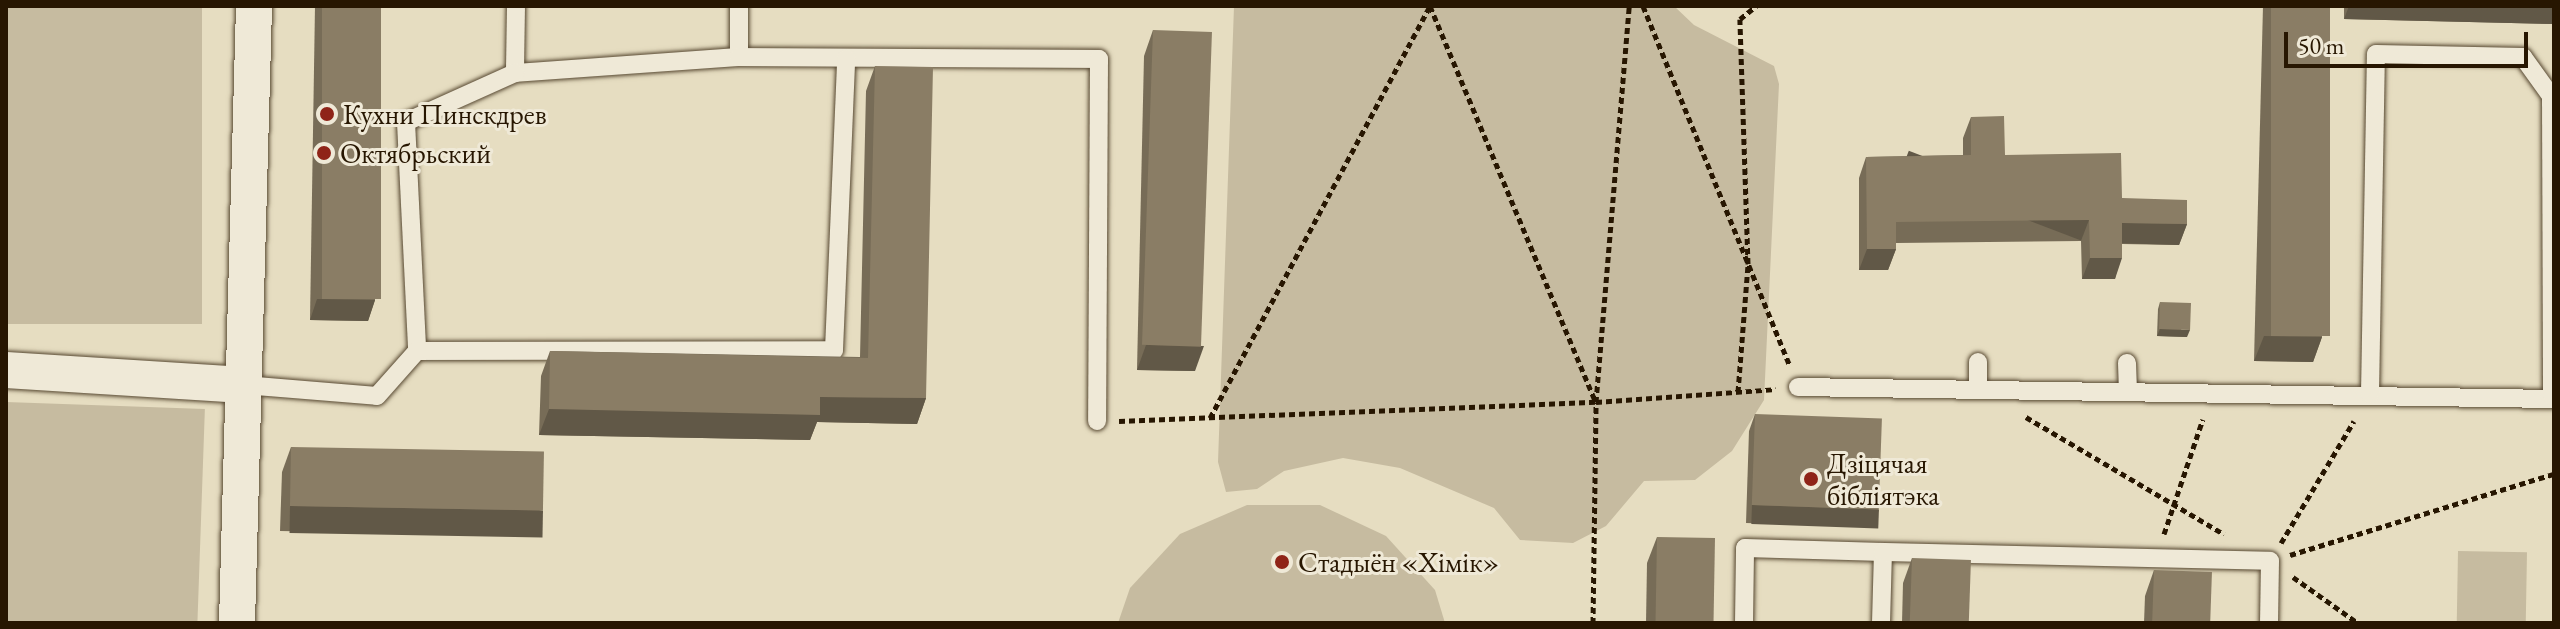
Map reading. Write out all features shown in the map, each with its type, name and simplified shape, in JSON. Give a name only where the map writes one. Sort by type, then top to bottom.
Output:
[{"type":"street","points":[[237,623],[254,6]]},
{"type":"street","points":[[6,370],[244,385]]},
{"type":"lane","points":[[515,73],[516,6]]},
{"type":"lane","points":[[739,6],[739,57]]},
{"type":"lane","points":[[1798,387],[2553,397],[2551,96],[2523,57],[2376,54],[2370,394]]},
{"type":"lane","points":[[244,385],[377,396],[417,351],[406,122],[515,73],[739,57],[1099,59],[1097,421]]},
{"type":"lane","points":[[417,351],[834,350],[846,58]]},
{"type":"lane","points":[[1978,362],[1978,389]]},
{"type":"lane","points":[[2127,363],[2128,391]]},
{"type":"lane","points":[[1744,623],[1745,548],[2270,561],[2269,623]]},
{"type":"lane","points":[[1881,623],[1883,552]]},
{"type":"path","points":[[1430,6],[1596,402]]},
{"type":"path","points":[[1210,419],[1430,6]]},
{"type":"path","points":[[1593,623],[1596,402],[1629,6]]},
{"type":"path","points":[[1097,421],[1596,402],[1798,387],[1643,6]]},
{"type":"path","points":[[1738,392],[1748,264],[1740,19],[1756,6]]},
{"type":"path","points":[[1978,389],[2270,561],[2358,623]]},
{"type":"path","points":[[2156,558],[2212,392]]},
{"type":"path","points":[[2270,561],[2370,394]]},
{"type":"path","points":[[2270,561],[2554,474]]},
{"type":"shaded area","points":[[6,6],[202,6],[202,324],[6,324]]},
{"type":"shaded area","points":[[1234,6],[1674,6],[1694,25],[1774,66],[1779,84],[1764,400],[1732,451],[1695,480],[1644,481],[1606,526],[1573,543],[1520,540],[1494,508],[1400,468],[1343,458],[1284,471],[1257,489],[1226,492],[1218,462]]},
{"type":"shaded area","points":[[6,402],[205,409],[197,623],[6,623]]},
{"type":"shaded area","name":"Стадыён «Хімік»","points":[[1247,505],[1320,505],[1386,536],[1435,590],[1445,623],[1118,623],[1130,588],[1180,534]]},
{"type":"shaded area","points":[[2458,551],[2527,552],[2526,623],[2457,623]]},
{"type":"building","points":[[322,6],[381,6],[381,299],[322,299]]},
{"type":"building","points":[[2271,6],[2330,6],[2330,336],[2271,336]]},
{"type":"building","points":[[1153,30],[1212,32],[1201,347],[1142,345]]},
{"type":"building","points":[[875,66],[933,67],[926,398],[820,397],[820,415],[549,409],[550,351],[868,358]]},
{"type":"building","points":[[2004,116],[2005,155],[2121,153],[2122,198],[2187,200],[2187,224],[2122,223],[2122,258],[2090,258],[2089,220],[1896,222],[1896,249],[1867,249],[1866,157],[1971,155],[1971,117]]},
{"type":"building","points":[[2160,302],[2191,303],[2190,330],[2159,329]]},
{"type":"building","name":"Дзіцячая бібліятэка","points":[[1755,414],[1882,418],[1879,509],[1752,505]]},
{"type":"building","points":[[291,447],[544,451],[543,510],[290,506]]},
{"type":"building","points":[[1657,537],[1715,538],[1714,623],[1655,623]]},
{"type":"building","points":[[1912,558],[1971,560],[1969,623],[1910,623]]},
{"type":"building","points":[[2154,570],[2212,572],[2210,623],[2152,623]]},
{"type":"place","name":"Кухни Пинскдрев","points":[[327,114]]},
{"type":"place","name":"Октябрьский","points":[[324,153]]},
{"type":"place","name":"Дзіцячая бібліятэка","points":[[1811,479]]},
{"type":"place","name":"Стадыён «Хімік»","points":[[1282,562]]}]
